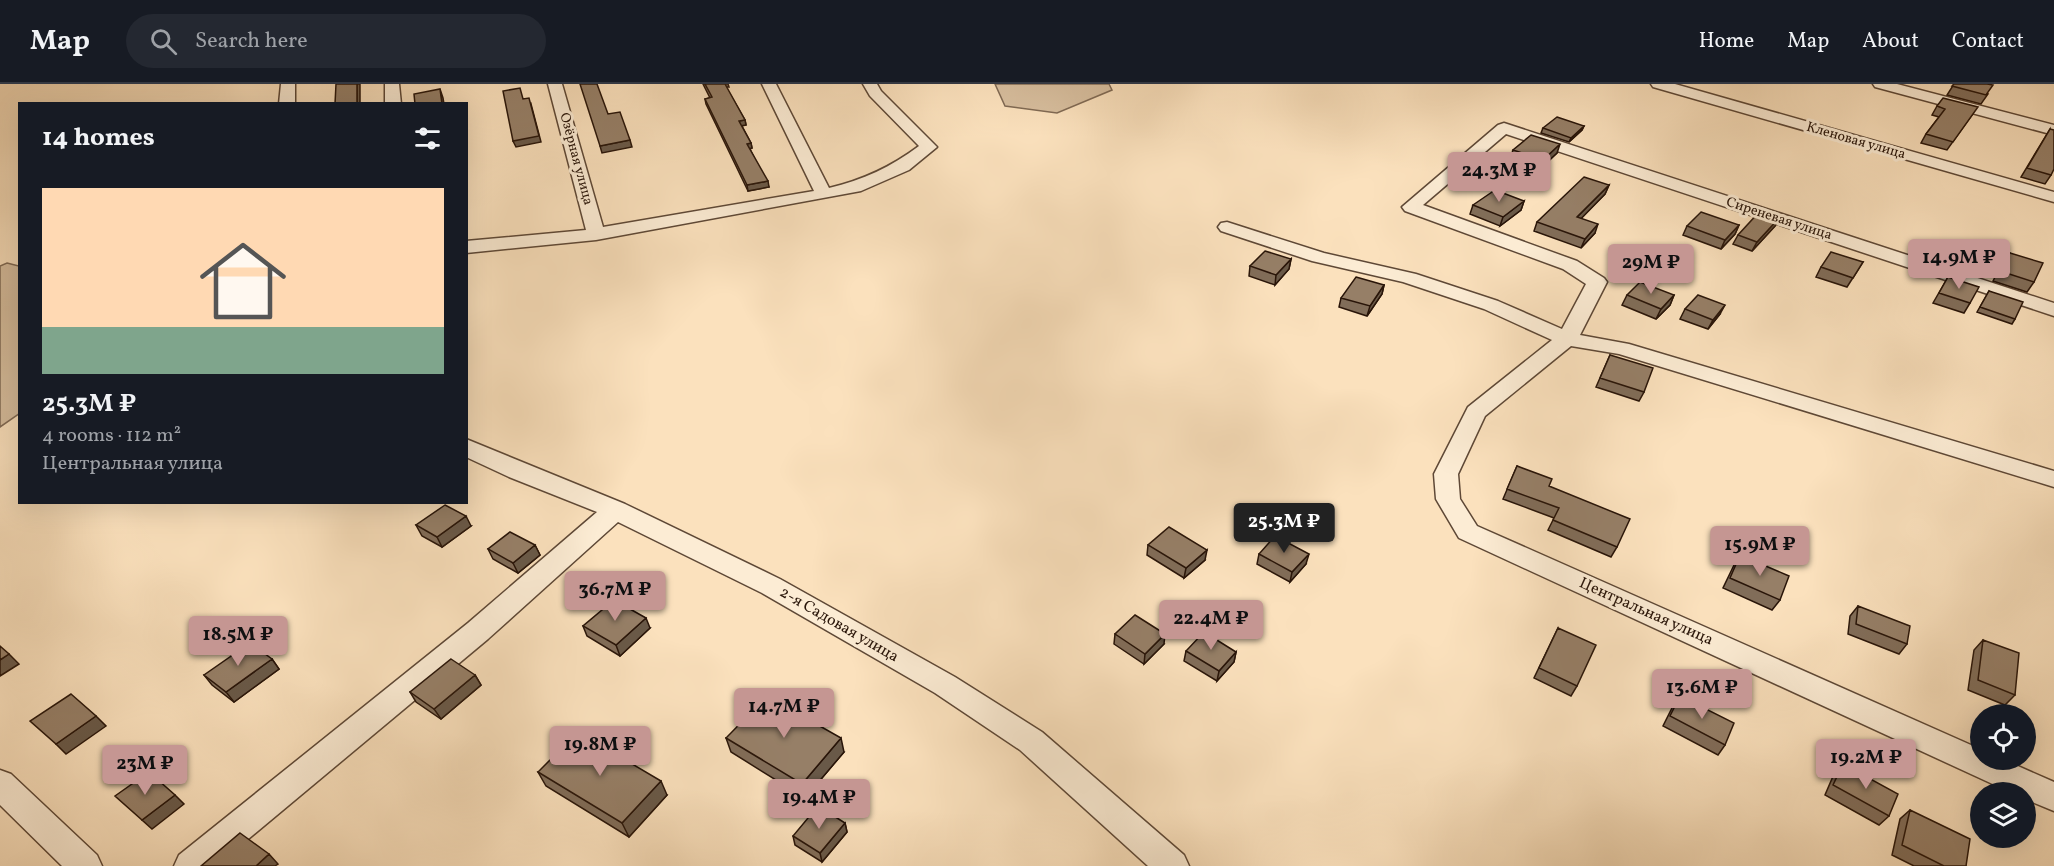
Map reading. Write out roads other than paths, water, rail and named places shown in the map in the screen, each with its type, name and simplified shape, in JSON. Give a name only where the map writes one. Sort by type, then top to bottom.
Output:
[{"type":"street","points":[[287,102],[288,84]]},
{"type":"street","points":[[392,84],[393,102]]},
{"type":"street","name":"Озёрная улица","points":[[555,84],[596,234]]},
{"type":"street","points":[[769,84],[824,194]]},
{"type":"street","points":[[468,247],[596,234],[861,186],[903,166],[929,147],[875,93],[870,84]]},
{"type":"street","name":"Кленовая улица","points":[[1658,84],[2054,197]]},
{"type":"street","points":[[1880,84],[2054,130]]},
{"type":"street","name":"Сиреневая улица","points":[[1567,339],[1597,282],[1570,265],[1411,207],[1504,128],[2054,310]]},
{"type":"street","points":[[1227,227],[1319,257],[1408,278],[1491,305],[1567,339],[1622,348],[2054,479]]},
{"type":"street","name":"Центральная улица","points":[[1567,339],[1476,412],[1446,474],[1448,500],[1468,532],[2054,797]]},
{"type":"street","name":"2-я Садовая улица","points":[[468,448],[517,471],[616,510],[771,586],[945,685],[1031,741],[1172,866]]},
{"type":"street","points":[[191,866],[478,631],[616,510]]},
{"type":"street","points":[[0,784],[85,866]]}]
